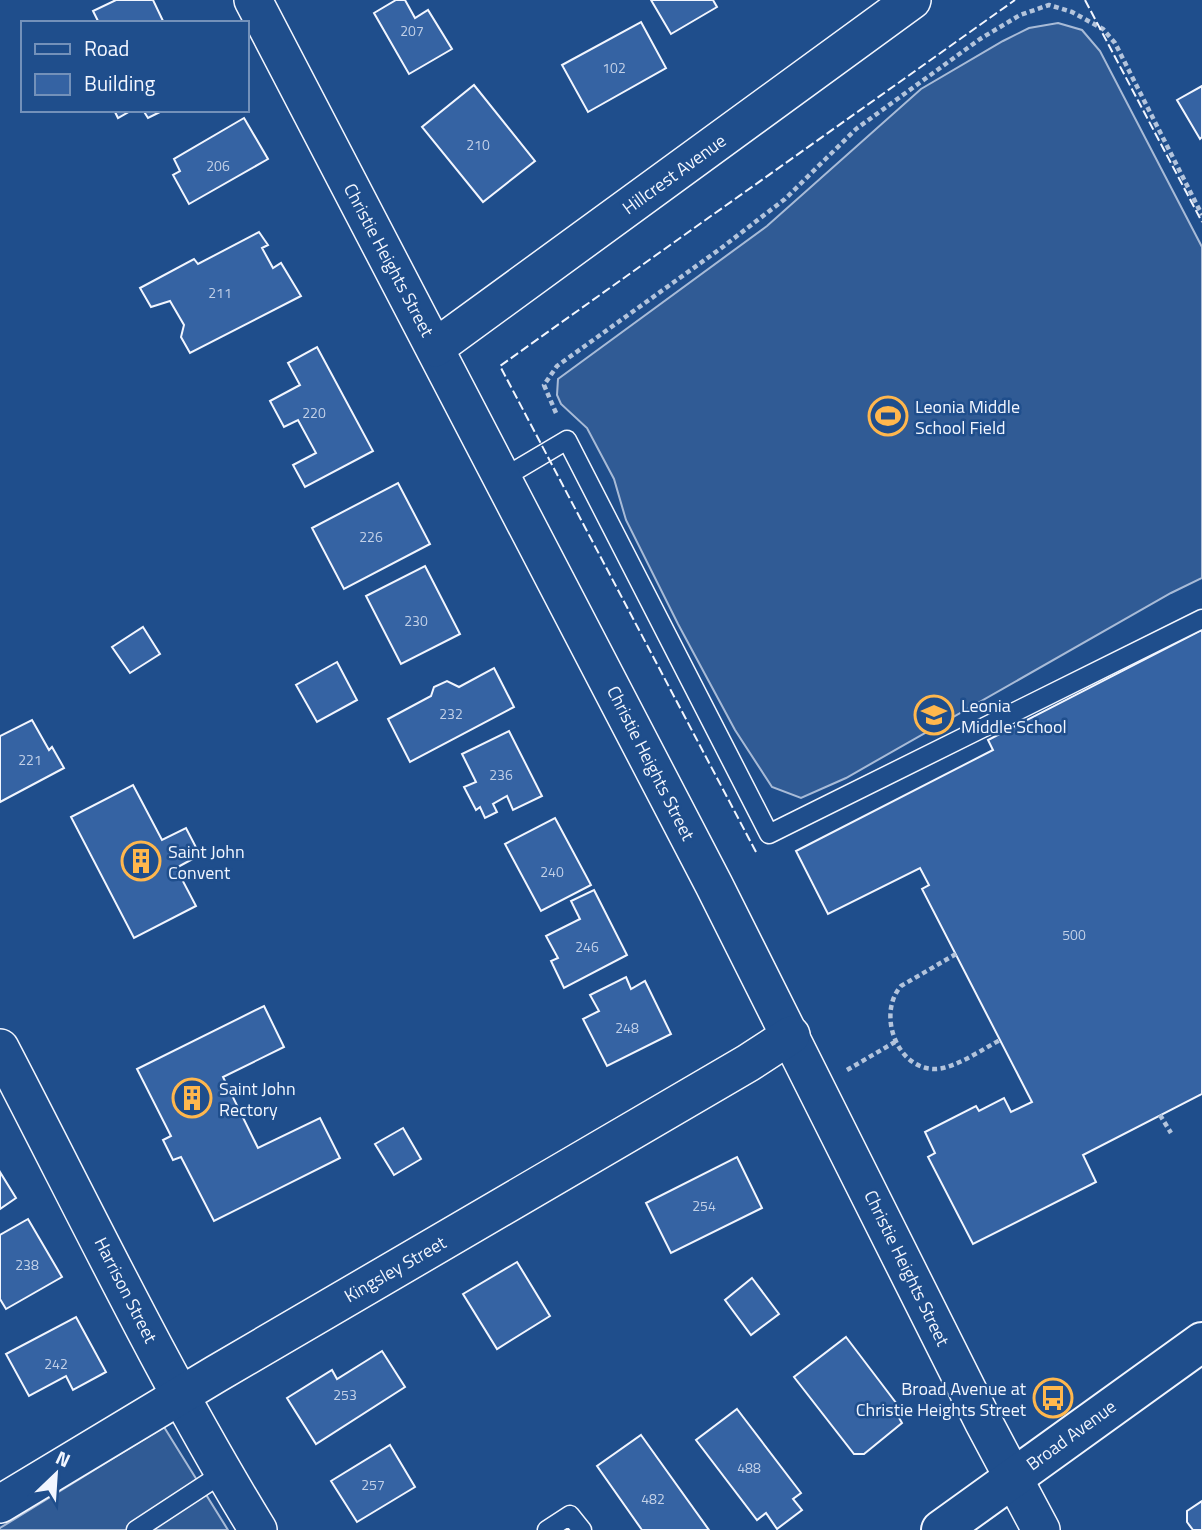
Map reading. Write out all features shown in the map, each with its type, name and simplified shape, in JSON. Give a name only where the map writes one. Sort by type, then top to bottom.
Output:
[{"type":"street","name":"Christie Heights Street","points":[[253,0],[791,1035],[1041,1530]]},
{"type":"street","name":"Hillcrest Avenue","points":[[435,348],[912,0]]},
{"type":"street","name":"Kingsley Street","points":[[0,1504],[748,1063],[791,1035]]},
{"type":"street","name":"Harrison Street","points":[[0,1048],[181,1395],[223,1473],[258,1530]]},
{"type":"street","name":"Broad Avenue","points":[[941,1530],[1202,1342]]},
{"type":"lane","points":[[503,478],[567,440],[769,834],[1202,619]]},
{"type":"lane","points":[[136,1530],[223,1473]]},
{"type":"lane","points":[[547,1530],[570,1515],[582,1530]]},
{"type":"path","points":[[567,440],[544,385],[557,366],[785,199],[856,129],[981,39],[1020,15],[1049,5],[1072,12],[1103,29],[1115,43],[1202,215]]},
{"type":"path","points":[[956,954],[901,986],[894,994],[889,1013],[895,1042],[914,1063],[935,1069],[960,1061],[1000,1040]]},
{"type":"path","points":[[818,1089],[895,1042]]},
{"type":"path","points":[[1160,1115],[1171,1133]]},
{"type":"shaded area","name":"Leonia Middle School Field","points":[[1058,23],[1082,30],[1100,51],[1202,247],[1202,578],[1171,593],[846,778],[801,798],[772,787],[735,730],[626,520],[614,479],[587,428],[561,404],[557,395],[558,379],[767,226],[921,89],[1029,28]]},
{"type":"shaded area","points":[[164,1427],[228,1530],[0,1530],[0,1528]]},
{"type":"building","points":[[116,0],[153,0],[163,21],[98,21],[93,11]]},
{"type":"building","points":[[396,0],[405,0],[415,18],[428,10],[452,49],[409,74],[374,13]]},
{"type":"building","points":[[651,0],[713,0],[717,7],[671,34]]},
{"type":"building","points":[[641,22],[666,68],[588,112],[562,65]]},
{"type":"building","points":[[474,85],[535,161],[483,202],[422,127]]},
{"type":"building","points":[[1202,86],[1202,137],[1200,139],[1177,100]]},
{"type":"building","points":[[115,112],[128,112],[118,118]]},
{"type":"building","points":[[144,112],[160,112],[148,118]]},
{"type":"building","points":[[244,118],[268,159],[189,204],[173,175],[180,171],[174,159]]},
{"type":"building","points":[[259,232],[268,245],[262,248],[273,268],[281,263],[301,296],[190,353],[181,337],[184,325],[170,301],[151,307],[140,288],[194,259],[198,264]]},
{"type":"building","points":[[317,347],[373,451],[305,487],[293,465],[316,453],[298,420],[284,427],[270,401],[300,385],[288,363]]},
{"type":"building","points":[[398,483],[430,544],[344,589],[312,528]]},
{"type":"building","points":[[425,566],[460,634],[401,664],[366,596]]},
{"type":"building","points":[[143,627],[160,654],[130,673],[112,647]]},
{"type":"building","name":"Leonia Middle School","points":[[1202,630],[1202,1094],[1083,1155],[1096,1182],[973,1244],[928,1157],[935,1153],[925,1132],[976,1106],[979,1111],[1004,1098],[1011,1112],[1032,1102],[922,889],[929,885],[920,868],[828,914],[796,851],[993,750],[988,740]]},
{"type":"building","points":[[337,662],[357,700],[317,722],[296,685]]},
{"type":"building","points":[[494,668],[514,707],[410,762],[388,719],[431,696],[434,687],[447,681],[459,687]]},
{"type":"building","points":[[32,720],[49,750],[52,747],[64,768],[0,802],[0,736]]},
{"type":"building","points":[[509,731],[542,796],[513,810],[507,796],[493,804],[497,812],[485,818],[480,807],[476,810],[464,787],[476,782],[462,754]]},
{"type":"building","name":"Saint John Convent","points":[[133,785],[162,840],[186,828],[200,855],[176,868],[196,906],[134,938],[71,817]]},
{"type":"building","points":[[555,818],[591,885],[541,911],[505,844]]},
{"type":"building","points":[[594,890],[627,955],[564,988],[551,961],[558,958],[546,936],[580,919],[571,901]]},
{"type":"building","points":[[626,977],[631,989],[645,981],[671,1034],[607,1066],[583,1019],[599,1011],[590,995]]},
{"type":"building","name":"Saint John Rectory","points":[[264,1006],[284,1047],[223,1077],[258,1148],[320,1118],[340,1158],[214,1221],[181,1157],[173,1160],[163,1140],[171,1136],[137,1069]]},
{"type":"building","points":[[403,1128],[421,1159],[394,1175],[375,1144]]},
{"type":"building","points":[[737,1157],[762,1208],[671,1253],[646,1203]]},
{"type":"building","points":[[0,1172],[16,1198],[0,1209]]},
{"type":"building","points":[[28,1219],[62,1277],[6,1309],[0,1299],[0,1235]]},
{"type":"building","points":[[517,1262],[550,1316],[497,1349],[463,1294]]},
{"type":"building","points":[[752,1278],[779,1314],[751,1335],[725,1300]]},
{"type":"building","points":[[76,1317],[106,1372],[73,1390],[66,1376],[29,1396],[6,1354]]},
{"type":"building","points":[[846,1337],[903,1412],[898,1416],[902,1423],[864,1454],[854,1454],[794,1377]]},
{"type":"building","points":[[382,1351],[405,1387],[316,1444],[287,1398],[332,1370],[337,1379]]},
{"type":"building","points":[[737,1409],[801,1493],[793,1499],[802,1510],[777,1529],[766,1513],[757,1520],[696,1440]]},
{"type":"building","points":[[641,1435],[709,1530],[642,1530],[597,1466]]},
{"type":"building","points":[[390,1445],[415,1487],[357,1522],[331,1481]]},
{"type":"building","points":[[1202,1501],[1202,1530],[1193,1530],[1187,1522],[1187,1511]]},
{"type":"fence","points":[[756,852],[500,366],[1015,0]]},
{"type":"fence","points":[[1085,0],[1202,222]]},
{"type":"place","name":"Leonia Middle School Field","points":[[888,416]]},
{"type":"place","name":"Leonia Middle School","points":[[934,715]]},
{"type":"place","name":"Saint John Convent","points":[[141,861]]},
{"type":"place","name":"Saint John Rectory","points":[[192,1098]]},
{"type":"place","name":"Broad Avenue at Christie Heights Street","points":[[1053,1398]]}]
